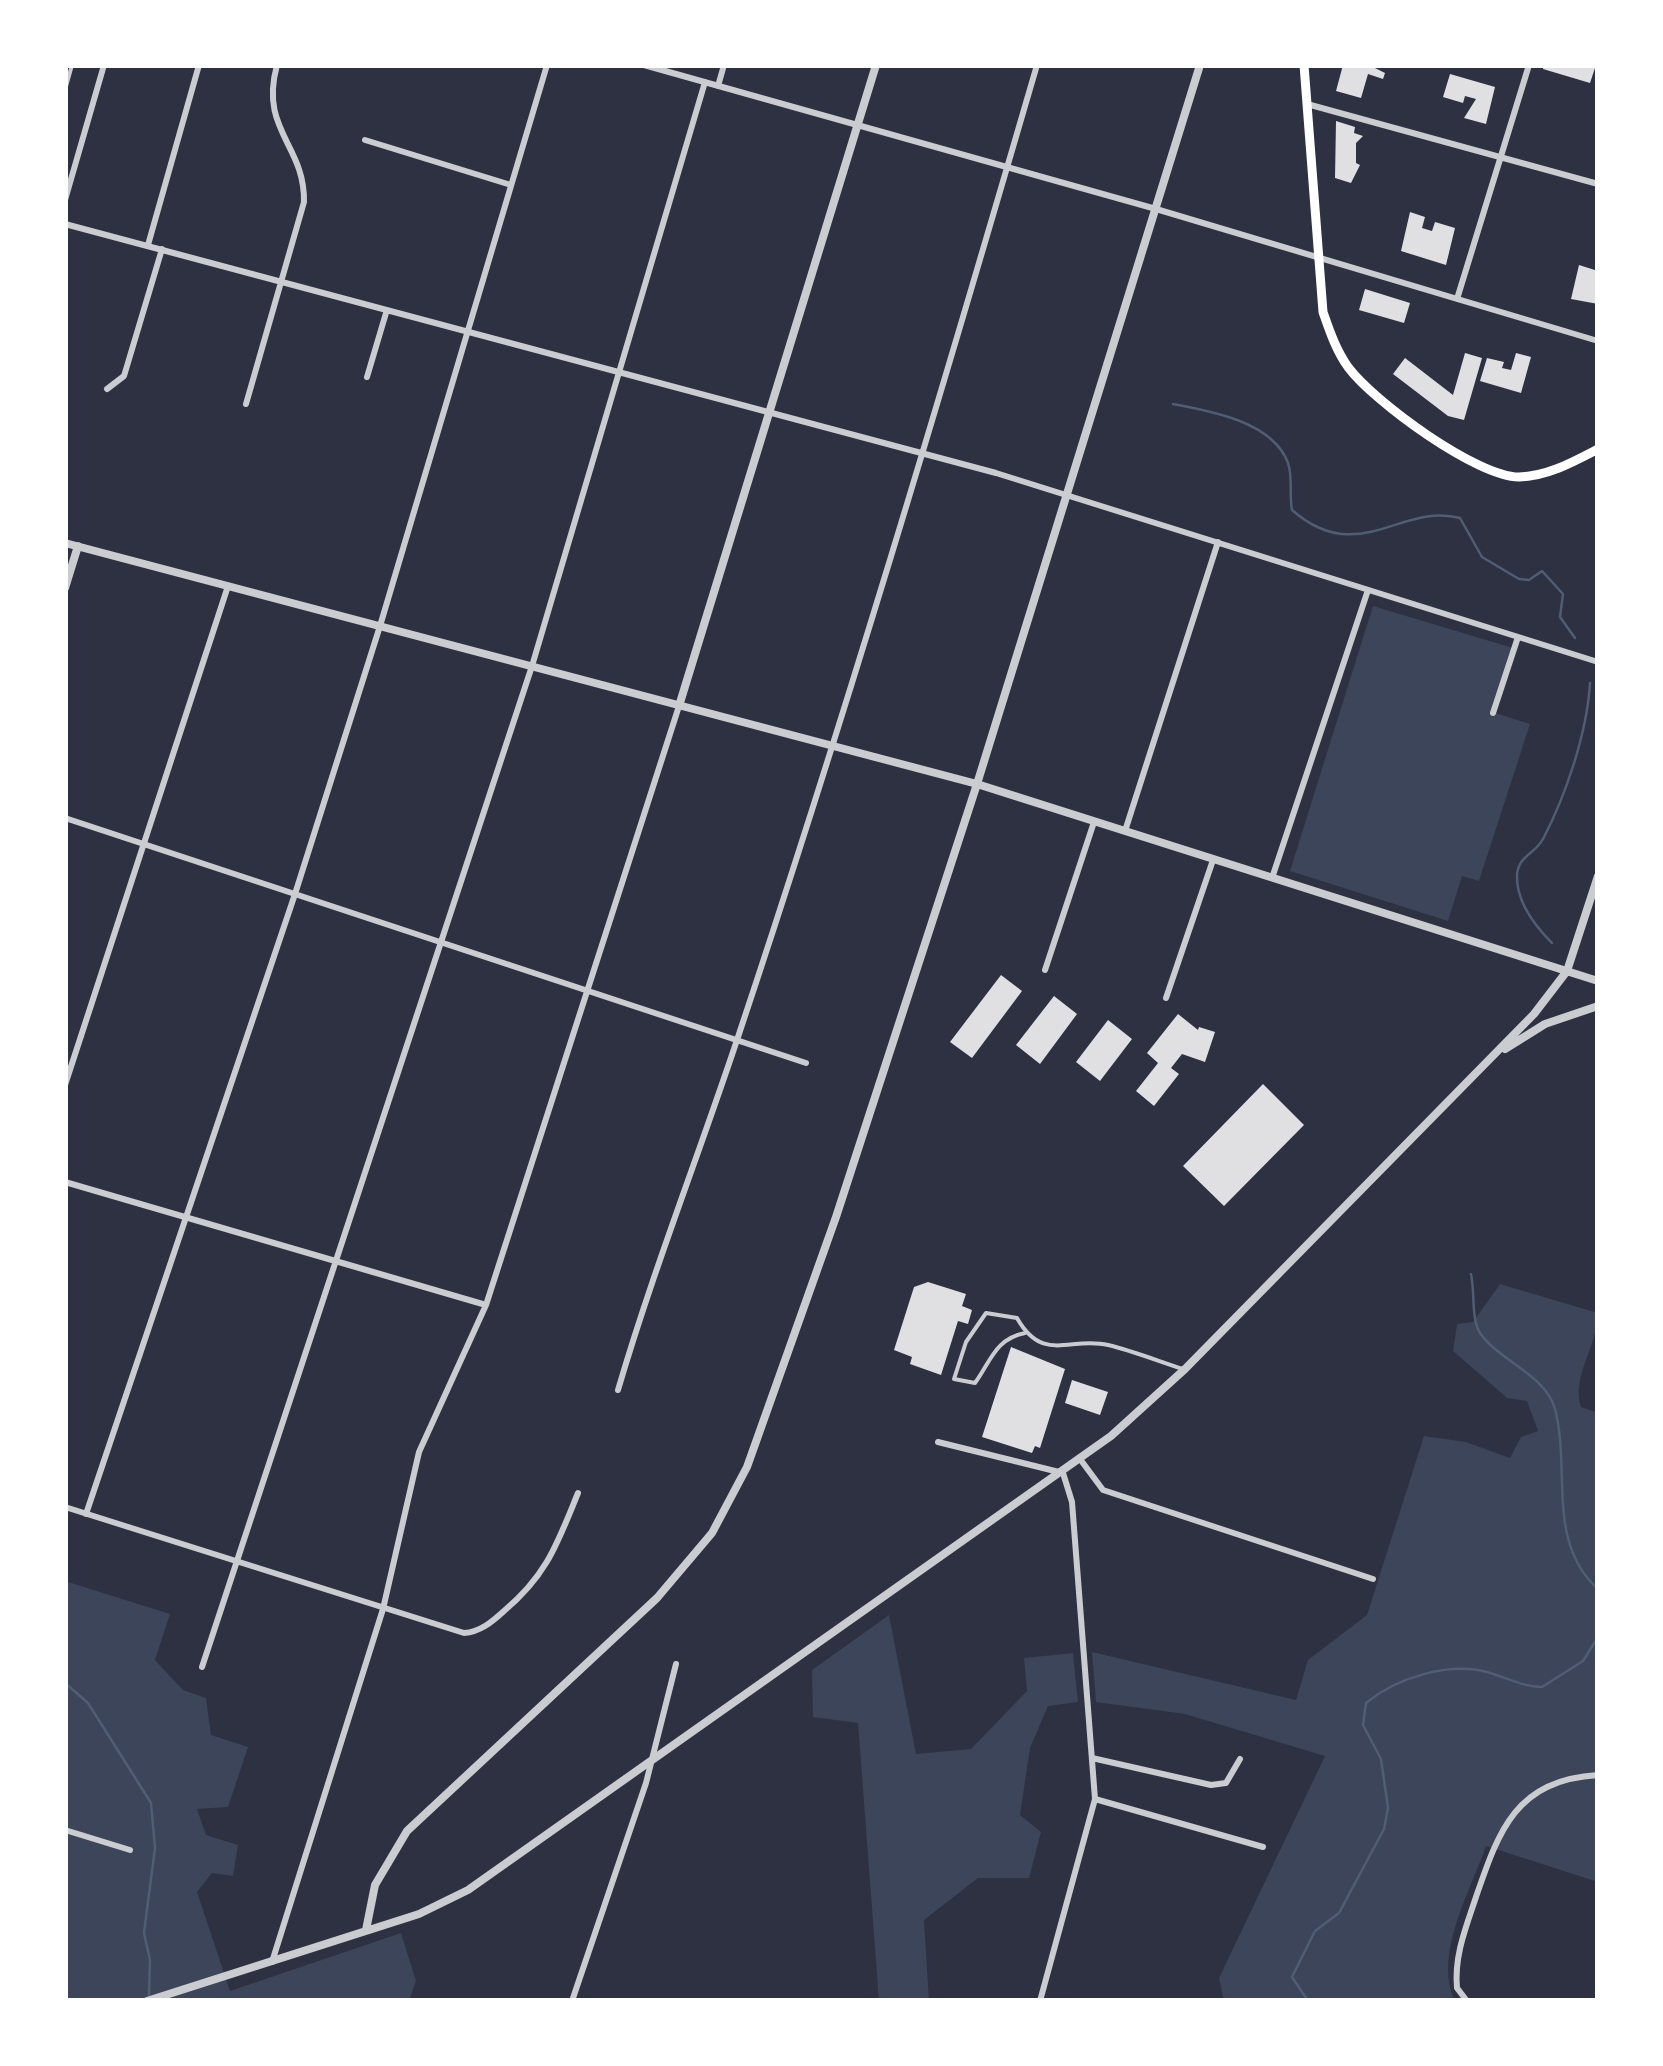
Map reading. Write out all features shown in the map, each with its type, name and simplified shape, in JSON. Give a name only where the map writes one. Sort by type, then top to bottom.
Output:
[{"type":"main road","points":[[1304,65],[1323,312],[1333,343],[1350,369],[1371,391],[1481,470],[1517,477],[1558,469],[1598,449]]},
{"type":"street","points":[[65,200],[104,65]]},
{"type":"street","points":[[148,245],[199,65]]},
{"type":"street","points":[[246,404],[304,192],[300,170],[271,110],[276,65]]},
{"type":"street","points":[[86,1514],[295,894],[380,626],[547,65]]},
{"type":"street","points":[[644,65],[1008,166],[1598,341]]},
{"type":"street","points":[[718,86],[724,65]]},
{"type":"street","points":[[272,1962],[383,1609],[419,1452],[486,1305],[679,706],[876,65]]},
{"type":"street","points":[[618,1390],[664,1238],[737,1042],[831,748],[1037,65]]},
{"type":"street","points":[[366,1930],[375,1885],[407,1831],[603,1650],[697,1553],[729,1506],[770,1412],[976,784],[1200,65]]},
{"type":"street","points":[[1457,299],[1529,65]]},
{"type":"street","points":[[202,1667],[532,666],[705,82]]},
{"type":"street","points":[[1307,104],[1598,184]]},
{"type":"street","points":[[366,140],[511,185]]},
{"type":"street","points":[[65,224],[386,313],[921,451],[1068,493],[1598,662]]},
{"type":"street","points":[[107,389],[124,376],[162,249]]},
{"type":"street","points":[[367,377],[386,313]]},
{"type":"street","points":[[65,542],[976,784],[1598,981]]},
{"type":"street","points":[[1124,832],[1218,542]]},
{"type":"street","points":[[65,588],[78,546]]},
{"type":"street","points":[[65,1085],[228,586]]},
{"type":"street","points":[[1272,879],[1368,590]]},
{"type":"street","points":[[1492,714],[1518,637]]},
{"type":"street","points":[[65,818],[806,1063]]},
{"type":"street","points":[[1046,970],[1094,822]]},
{"type":"street","points":[[1166,998],[1213,860]]},
{"type":"street","points":[[146,2001],[419,1914],[468,1890],[1080,1460],[1185,1369],[1497,1054],[1568,971],[1598,876]]},
{"type":"street","points":[[1497,1054],[1545,1024],[1598,1006]]},
{"type":"street","points":[[65,1182],[486,1305]]},
{"type":"street","points":[[938,1442],[1063,1473]]},
{"type":"street","points":[[1080,1460],[1103,1490],[1373,1579]]},
{"type":"street","points":[[1040,2001],[1095,1799],[1072,1502],[1063,1473]]},
{"type":"street","points":[[65,1507],[457,1633],[473,1632],[494,1620],[542,1576],[578,1493]]},
{"type":"street","points":[[572,2001],[651,1764],[676,1664]]},
{"type":"street","points":[[1092,1758],[1211,1785],[1226,1783],[1240,1759]]},
{"type":"street","points":[[1464,1998],[1456,1976],[1460,1946],[1498,1834],[1512,1812],[1545,1789],[1570,1779],[1598,1775]]},
{"type":"street","points":[[1095,1799],[1263,1848]]},
{"type":"street","points":[[65,1830],[130,1850]]},
{"type":"lane","points":[[65,90],[72,65]]},
{"type":"lane","points":[[1025,1332],[1008,1338],[985,1364],[975,1383],[954,1379],[966,1342],[986,1313],[1017,1318],[1025,1332],[1050,1346],[1103,1344],[1185,1369]]},
{"type":"shaded area","points":[[1373,606],[1513,648],[1492,712],[1530,724],[1479,881],[1462,876],[1448,921],[1290,871]]},
{"type":"shaded area","points":[[1500,1284],[1598,1313],[1579,1395],[1581,1407],[1598,1413],[1598,1882],[1486,1846],[1451,1943],[1449,1983],[1455,2001],[1224,2001],[1219,1978],[1325,1756],[1185,1714],[1096,1702],[1092,1652],[1296,1700],[1308,1660],[1367,1615],[1424,1436],[1466,1442],[1510,1458],[1521,1437],[1538,1431],[1527,1401],[1507,1398],[1453,1351],[1457,1324],[1473,1322]]},
{"type":"shaded area","points":[[65,1581],[170,1614],[155,1660],[183,1690],[206,1698],[211,1735],[248,1747],[228,1807],[197,1809],[206,1835],[238,1845],[233,1876],[212,1873],[197,1892],[230,1991],[401,1933],[416,1981],[409,2001],[65,2001]]},
{"type":"shaded area","points":[[889,1615],[916,1754],[971,1749],[1027,1691],[1024,1658],[1073,1653],[1078,1702],[1048,1706],[1030,1748],[1020,1815],[1041,1832],[1029,1878],[978,1878],[924,1920],[929,2001],[879,2001],[858,1723],[813,1717],[812,1670]]},
{"type":"building","points":[[1343,65],[1369,65],[1385,73],[1383,79],[1368,74],[1361,98],[1336,91]]},
{"type":"building","points":[[1544,65],[1596,65],[1590,83],[1543,69]]},
{"type":"building","points":[[1450,74],[1495,87],[1486,124],[1464,118],[1476,99],[1465,96],[1463,103],[1443,97]]},
{"type":"building","points":[[1336,121],[1355,127],[1354,133],[1363,136],[1356,143],[1356,163],[1360,165],[1351,183],[1335,178]]},
{"type":"building","points":[[1410,212],[1425,217],[1422,228],[1432,231],[1435,222],[1455,228],[1446,265],[1401,251]]},
{"type":"building","points":[[1579,265],[1598,271],[1598,304],[1571,299]]},
{"type":"building","points":[[1365,289],[1410,303],[1404,323],[1359,310]]},
{"type":"building","points":[[1465,353],[1482,358],[1464,420],[1448,416],[1393,374],[1405,358],[1453,395]]},
{"type":"building","points":[[1516,353],[1531,357],[1521,393],[1480,381],[1487,358],[1504,362],[1502,368],[1511,370]]},
{"type":"building","points":[[1001,975],[1022,991],[972,1058],[950,1042]]},
{"type":"building","points":[[1054,996],[1077,1014],[1040,1064],[1016,1045]]},
{"type":"building","points":[[1178,1014],[1198,1030],[1199,1027],[1215,1032],[1205,1062],[1182,1054],[1171,1068],[1179,1074],[1154,1106],[1136,1091],[1158,1063],[1147,1053]]},
{"type":"building","points":[[1108,1020],[1132,1039],[1100,1081],[1076,1062]]},
{"type":"building","points":[[1263,1084],[1304,1125],[1224,1206],[1183,1166]]},
{"type":"building","points":[[928,1282],[966,1294],[962,1306],[972,1310],[968,1324],[958,1321],[941,1375],[910,1364],[912,1357],[894,1350],[914,1287]]},
{"type":"building","points":[[1011,1347],[1065,1369],[1040,1448],[1035,1446],[1032,1453],[982,1437]]},
{"type":"building","points":[[1072,1380],[1108,1392],[1100,1415],[1065,1403]]},
{"type":"waterway","points":[[1173,404],[1239,421],[1269,437],[1288,463],[1292,510],[1316,526],[1359,534],[1419,518],[1460,518],[1482,557],[1519,579],[1529,580],[1542,571],[1563,594],[1560,617],[1575,638]]},
{"type":"waterway","points":[[1552,943],[1527,912],[1517,875],[1520,863],[1543,839],[1560,803],[1580,743],[1590,683]]},
{"type":"waterway","points":[[1471,1274],[1480,1333],[1542,1387],[1555,1409],[1566,1528],[1582,1570],[1598,1589]]},
{"type":"waterway","points":[[1308,2001],[1292,1977],[1315,1931],[1339,1913],[1384,1829],[1388,1808],[1381,1759],[1363,1725],[1366,1703],[1407,1680],[1456,1669],[1487,1672],[1542,1687],[1583,1661],[1598,1637]]},
{"type":"waterway","points":[[65,1683],[88,1703],[151,1803],[155,1848],[144,1933],[150,1960],[149,1995]]}]
